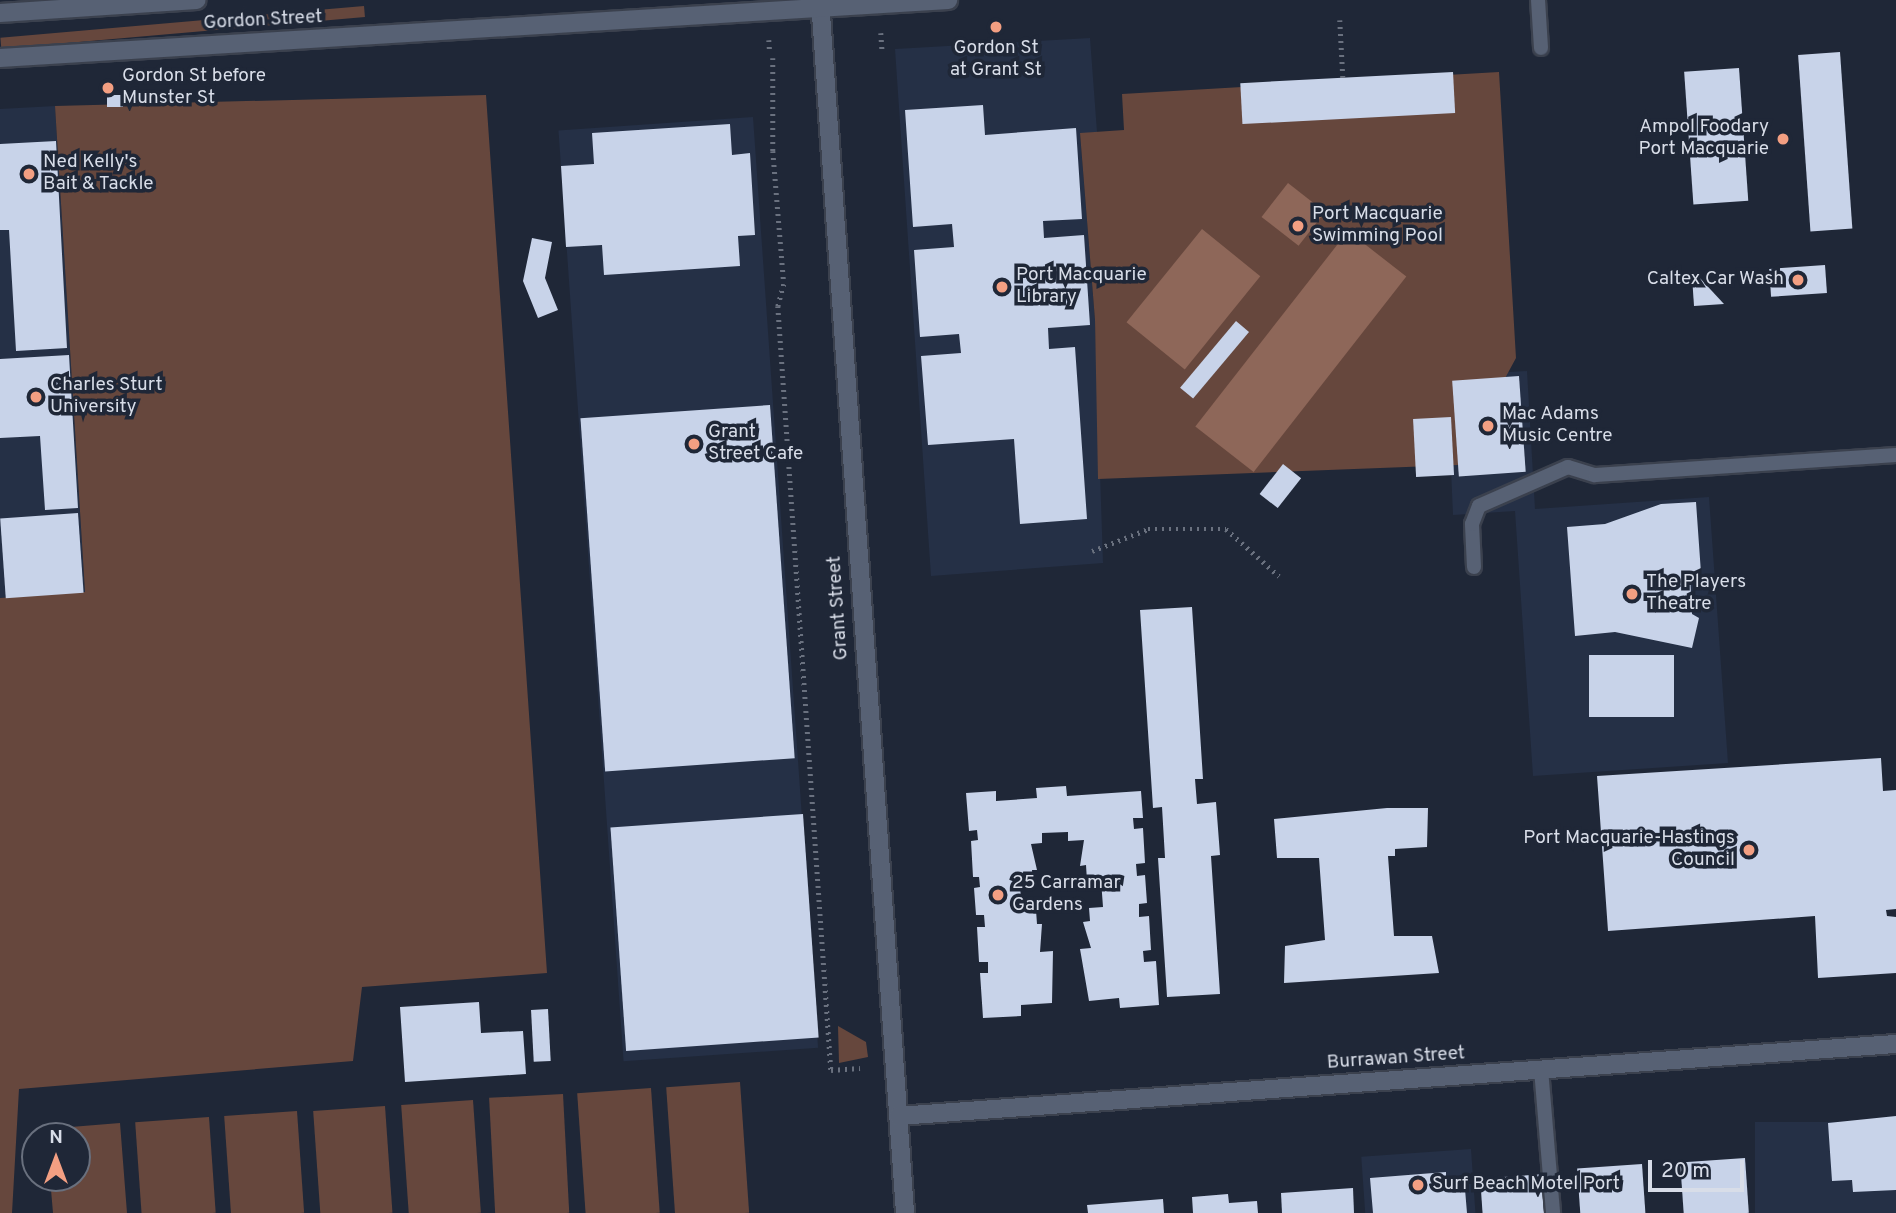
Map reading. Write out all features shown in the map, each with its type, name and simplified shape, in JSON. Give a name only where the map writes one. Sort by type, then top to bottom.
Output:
[{"type":"street","name":"Gordon Street","points":[[0,13],[197,0]]},
{"type":"street","name":"Gordon Street","points":[[0,58],[820,4],[948,0]]},
{"type":"street","name":"Grant Street","points":[[820,4],[905,1213]]},
{"type":"street","name":"Burrawan Street","points":[[898,1116],[1896,1044]]},
{"type":"lane","points":[[1538,0],[1541,48]]},
{"type":"lane","points":[[1474,567],[1472,524],[1479,506],[1568,467],[1595,475],[1896,455]]},
{"type":"lane","points":[[1541,1069],[1553,1213]]},
{"type":"path","points":[[1340,20],[1343,78]]},
{"type":"path","points":[[881,33],[882,49]]},
{"type":"path","points":[[769,40],[773,151],[784,284],[778,306],[831,1070],[860,1068]]},
{"type":"path","points":[[1092,551],[1148,529],[1226,529],[1279,576]]},
{"type":"shaded area","points":[[364,6],[365,17],[1,49],[0,38]]},
{"type":"shaded area","points":[[1090,38],[1097,132],[1080,134],[1095,320],[1103,563],[931,576],[895,49]]},
{"type":"shaded area","name":"Port Macquarie Swimming Pool","points":[[1499,72],[1516,358],[1458,465],[1098,479],[1095,320],[1080,133],[1124,130],[1122,94]]},
{"type":"shaded area","points":[[486,95],[547,973],[362,987],[353,1061],[19,1089],[12,1213],[0,1213],[0,598],[85,592],[55,106]]},
{"type":"shaded area","points":[[55,106],[85,593],[0,598],[0,109]]},
{"type":"shaded area","points":[[753,117],[818,1048],[624,1061],[558,131]]},
{"type":"shaded area","points":[[1288,183],[1325,212],[1299,246],[1262,217]]},
{"type":"shaded area","points":[[1202,229],[1260,276],[1185,369],[1126,322]]},
{"type":"shaded area","points":[[1348,231],[1406,277],[1254,472],[1195,426]]},
{"type":"shaded area","points":[[1527,371],[1535,509],[1709,497],[1728,763],[1533,776],[1515,511],[1453,515],[1447,376]]},
{"type":"shaded area","points":[[838,1026],[866,1042],[868,1057],[839,1063]]},
{"type":"shaded area","points":[[740,1082],[749,1213],[675,1213],[666,1087]]},
{"type":"shaded area","points":[[651,1088],[660,1213],[586,1213],[577,1093]]},
{"type":"shaded area","points":[[563,1094],[569,1213],[495,1213],[489,1098]]},
{"type":"shaded area","points":[[473,1100],[481,1213],[409,1213],[401,1105]]},
{"type":"shaded area","points":[[385,1106],[392,1213],[320,1213],[313,1111]]},
{"type":"shaded area","points":[[297,1111],[304,1213],[231,1213],[224,1116]]},
{"type":"shaded area","points":[[209,1117],[216,1213],[142,1213],[135,1122]]},
{"type":"shaded area","points":[[1755,1122],[1896,1122],[1896,1213],[1755,1213]]},
{"type":"shaded area","points":[[120,1123],[127,1213],[53,1213],[51,1192],[91,1192],[91,1125]]},
{"type":"shaded area","name":"Surf Beach Motel Port","points":[[1471,1149],[1475,1213],[1365,1213],[1361,1157]]},
{"type":"building","points":[[1840,52],[1852,229],[1810,231],[1798,55]]},
{"type":"building","points":[[1739,68],[1748,201],[1693,205],[1684,72]]},
{"type":"building","points":[[1453,72],[1455,113],[1242,124],[1240,83]]},
{"type":"building","points":[[107,95],[123,95],[123,107],[107,107]]},
{"type":"building","name":"Port Macquarie Library","points":[[983,105],[985,135],[1076,128],[1082,219],[1043,221],[1044,238],[1084,235],[1090,325],[1048,328],[1049,349],[1075,347],[1087,519],[1020,524],[1014,439],[928,445],[921,356],[961,353],[959,334],[920,337],[914,250],[954,247],[952,224],[913,227],[905,110]]},
{"type":"building","points":[[730,124],[732,155],[750,153],[755,235],[738,236],[740,266],[604,275],[602,245],[566,247],[561,166],[594,164],[592,133]]},
{"type":"building","points":[[56,141],[67,348],[16,351],[9,230],[0,230],[0,144]]},
{"type":"building","points":[[532,238],[552,242],[545,278],[558,310],[538,318],[523,281]]},
{"type":"building","name":"Caltex Car Wash","points":[[1825,265],[1827,293],[1771,297],[1769,269]]},
{"type":"building","points":[[1692,276],[1698,276],[1724,304],[1694,306]]},
{"type":"building","points":[[1236,321],[1249,332],[1193,399],[1180,388]]},
{"type":"building","name":"Charles Sturt University","points":[[69,355],[78,508],[45,510],[40,436],[0,438],[0,359]]},
{"type":"building","name":"Mac Adams Music Centre","points":[[1519,376],[1526,472],[1459,476],[1452,381]]},
{"type":"building","points":[[770,405],[795,758],[605,771],[580,418]]},
{"type":"building","points":[[1451,417],[1454,475],[1416,477],[1413,419]]},
{"type":"building","points":[[1283,464],[1301,478],[1278,508],[1260,494]]},
{"type":"building","name":"The Players Theatre","points":[[1696,502],[1701,573],[1690,574],[1692,614],[1699,618],[1692,648],[1615,632],[1575,636],[1567,527],[1605,524],[1661,504]]},
{"type":"building","points":[[78,513],[84,593],[6,598],[0,518]]},
{"type":"building","points":[[1192,607],[1203,779],[1195,779],[1197,804],[1216,802],[1220,855],[1211,856],[1220,994],[1167,997],[1158,858],[1165,858],[1162,807],[1153,808],[1140,610]]},
{"type":"building","points":[[1589,655],[1674,655],[1674,717],[1589,717]]},
{"type":"building","name":"Port Macquarie-Hastings Council","points":[[1881,758],[1883,791],[1896,790],[1896,909],[1886,910],[1887,916],[1896,917],[1896,973],[1818,978],[1815,916],[1608,931],[1597,776]]},
{"type":"building","name":"25 Carramar Gardens","points":[[1066,786],[1067,796],[1141,791],[1143,818],[1133,818],[1134,829],[1143,828],[1145,863],[1136,864],[1137,876],[1145,875],[1147,903],[1139,904],[1139,917],[1149,916],[1151,950],[1143,951],[1144,962],[1156,961],[1159,1005],[1120,1008],[1119,998],[1089,1001],[1080,949],[1091,948],[1083,922],[1090,921],[1089,908],[1103,907],[1101,880],[1087,881],[1086,865],[1080,866],[1084,840],[1068,841],[1068,832],[1042,833],[1042,843],[1031,844],[1037,870],[1032,870],[1033,884],[1020,886],[1022,911],[1036,910],[1037,924],[1042,924],[1040,952],[1053,951],[1052,1003],[1021,1005],[1021,1016],[983,1018],[980,973],[988,973],[988,962],[979,962],[977,927],[985,927],[984,915],[976,915],[974,888],[980,887],[979,877],[973,877],[971,841],[978,840],[977,830],[969,831],[966,793],[996,791],[996,801],[1037,798],[1036,788]]},
{"type":"building","points":[[1387,808],[1428,808],[1427,847],[1395,849],[1395,856],[1388,856],[1394,936],[1432,936],[1439,973],[1284,983],[1285,946],[1325,940],[1319,858],[1277,858],[1274,819]]},
{"type":"building","points":[[803,814],[819,1037],[626,1051],[610,827]]},
{"type":"building","points":[[479,1002],[481,1033],[523,1031],[526,1074],[405,1082],[400,1007]]},
{"type":"building","points":[[548,1009],[551,1061],[534,1062],[531,1010]]},
{"type":"building","points":[[1896,1116],[1896,1190],[1853,1192],[1852,1180],[1832,1181],[1828,1123]]},
{"type":"building","points":[[1745,1158],[1749,1213],[1684,1213],[1680,1163]]},
{"type":"building","points":[[1642,1164],[1645,1213],[1580,1213],[1577,1169]]},
{"type":"building","points":[[1446,1172],[1446,1179],[1464,1177],[1467,1213],[1373,1213],[1370,1178]]},
{"type":"building","points":[[1546,1174],[1549,1213],[1483,1213],[1480,1179]]},
{"type":"building","points":[[1353,1188],[1354,1213],[1282,1213],[1281,1193]]},
{"type":"building","points":[[1228,1194],[1229,1203],[1257,1201],[1258,1213],[1193,1213],[1192,1197]]},
{"type":"building","points":[[1163,1199],[1164,1213],[1088,1213],[1087,1205]]},
{"type":"place","name":"Gordon St at Grant St","points":[[996,27]]},
{"type":"place","name":"Gordon St before Munster St","points":[[108,88]]},
{"type":"place","name":"Ampol Foodary Port Macquarie","points":[[1783,139]]},
{"type":"place","name":"Ned Kelly's Bait & Tackle","points":[[29,174]]},
{"type":"place","name":"Port Macquarie Swimming Pool","points":[[1298,226]]},
{"type":"place","name":"Caltex Car Wash","points":[[1798,280]]},
{"type":"place","name":"Port Macquarie Library","points":[[1002,287]]},
{"type":"place","name":"Charles Sturt University","points":[[36,397]]},
{"type":"place","name":"Mac Adams Music Centre","points":[[1488,426]]},
{"type":"place","name":"Grant Street Cafe","points":[[694,444]]},
{"type":"place","name":"The Players Theatre","points":[[1632,594]]},
{"type":"place","name":"Port Macquarie-Hastings Council","points":[[1749,850]]},
{"type":"place","name":"25 Carramar Gardens","points":[[998,895]]},
{"type":"place","name":"Surf Beach Motel Port","points":[[1418,1185]]}]
